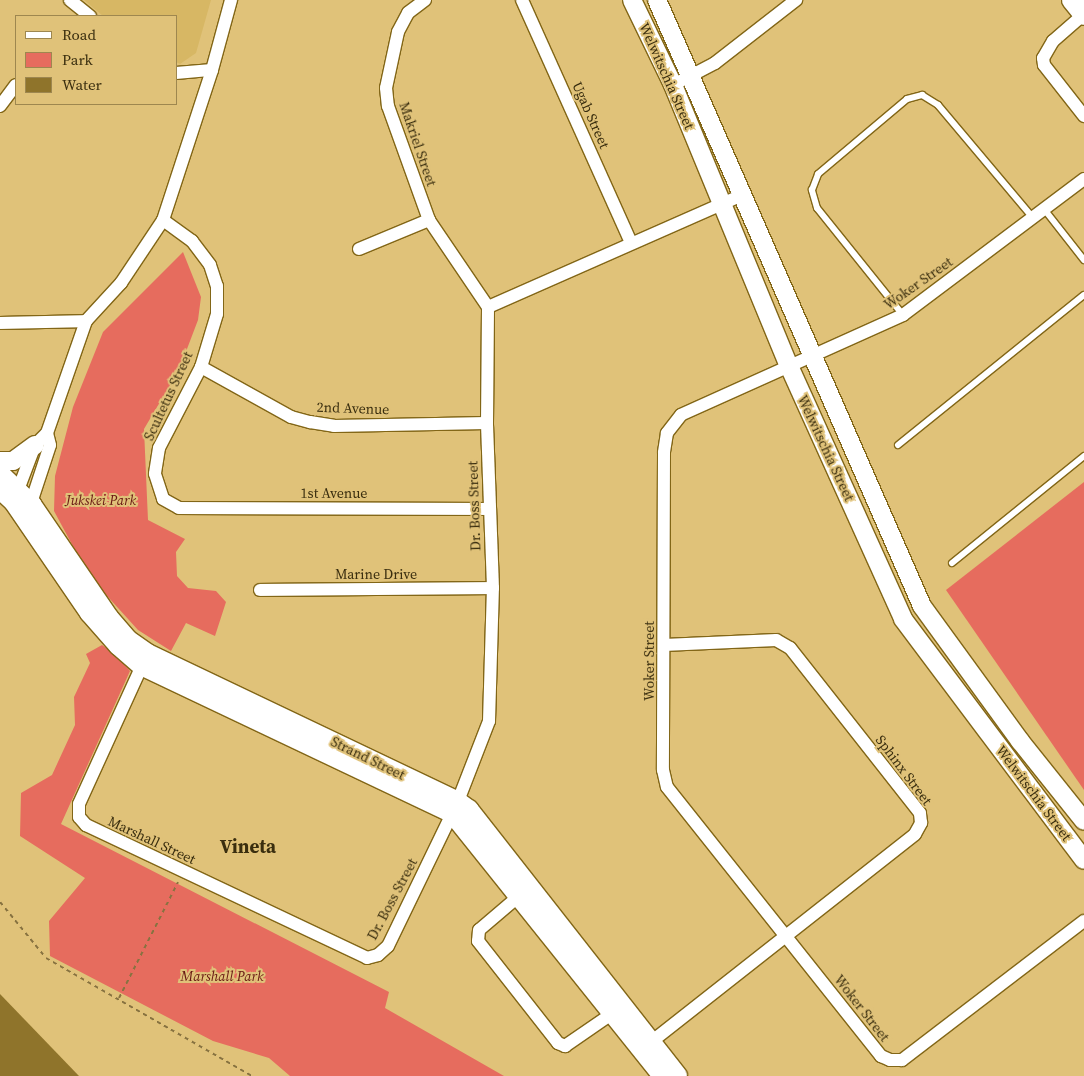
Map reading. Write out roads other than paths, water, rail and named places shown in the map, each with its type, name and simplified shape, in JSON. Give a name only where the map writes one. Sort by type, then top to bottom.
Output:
[{"type":"main road","points":[[1072,0],[1084,14]]},
{"type":"street","points":[[10,494],[41,439],[86,321],[121,283],[163,220],[212,70],[231,0]]},
{"type":"street","name":"Makriel Street","points":[[425,0],[402,21],[386,92],[429,220],[488,307]]},
{"type":"street","name":"Ugab Street","points":[[522,0],[631,242]]},
{"type":"street","name":"Welwitschia Street","points":[[632,0],[673,85],[789,366],[903,619],[1084,860]]},
{"type":"street","name":"Welwitschia Street","points":[[657,0],[922,606],[1020,741],[1084,821]]},
{"type":"street","points":[[673,85],[716,63],[796,0]]},
{"type":"street","points":[[73,8],[88,15]]},
{"type":"street","points":[[1084,14],[1053,41],[1043,58],[1044,65],[1084,116]]},
{"type":"street","points":[[178,73],[212,70]]},
{"type":"street","points":[[0,106],[15,86]]},
{"type":"street","name":"Woker Street","points":[[1084,179],[903,315],[681,415],[668,433],[664,452],[663,770],[667,787],[881,1056],[902,1060],[1084,921]]},
{"type":"street","points":[[488,307],[631,242],[742,195]]},
{"type":"street","name":"Scultetus Street","points":[[163,220],[192,241],[210,265],[217,286],[217,314],[201,367],[159,448],[155,474],[157,488],[163,498],[179,508]]},
{"type":"street","points":[[359,249],[429,220]]},
{"type":"street","name":"Dr. Boss Street","points":[[378,955],[388,946],[455,807],[489,721],[493,588],[487,423],[488,307]]},
{"type":"street","points":[[0,322],[86,321]]},
{"type":"street","name":"2nd Avenue","points":[[201,367],[291,417],[310,422],[334,426],[487,423]]},
{"type":"street","points":[[0,462],[13,461],[41,439]]},
{"type":"street","points":[[27,510],[50,445],[41,439]]},
{"type":"street","name":"Strand Street","points":[[0,473],[10,494],[27,510],[89,613],[118,646],[455,807],[469,809],[648,1046],[662,1076]]},
{"type":"street","name":"1st Avenue","points":[[179,508],[489,509]]},
{"type":"street","name":"Marine Drive","points":[[260,590],[493,588]]},
{"type":"street","name":"Sphinx Street","points":[[648,1046],[915,834],[921,823],[920,813],[790,648],[776,640],[664,645]]},
{"type":"street","name":"Marshall Street","points":[[144,659],[78,804],[79,817],[86,825],[367,958],[378,955]]},
{"type":"street","name":"Strand Street","points":[[455,807],[519,896],[613,1013],[678,1076]]},
{"type":"street","points":[[519,896],[479,930],[478,941],[558,1043],[564,1046],[613,1013]]},
{"type":"lane","points":[[903,315],[817,208],[812,190],[818,174],[907,99],[922,95],[938,105],[1033,218]]},
{"type":"lane","points":[[1044,209],[1084,260]]},
{"type":"lane","points":[[898,445],[1084,294]]},
{"type":"lane","points":[[952,563],[1084,456]]},
{"type":"water","points":[[0,994],[79,1076],[0,1076]]},
{"type":"district","name":"Vineta","points":[[248,847]]},
{"type":"park label","name":"Jukskei Park","points":[[101,500]]},
{"type":"park label","name":"Marshall Park","points":[[222,976]]}]
